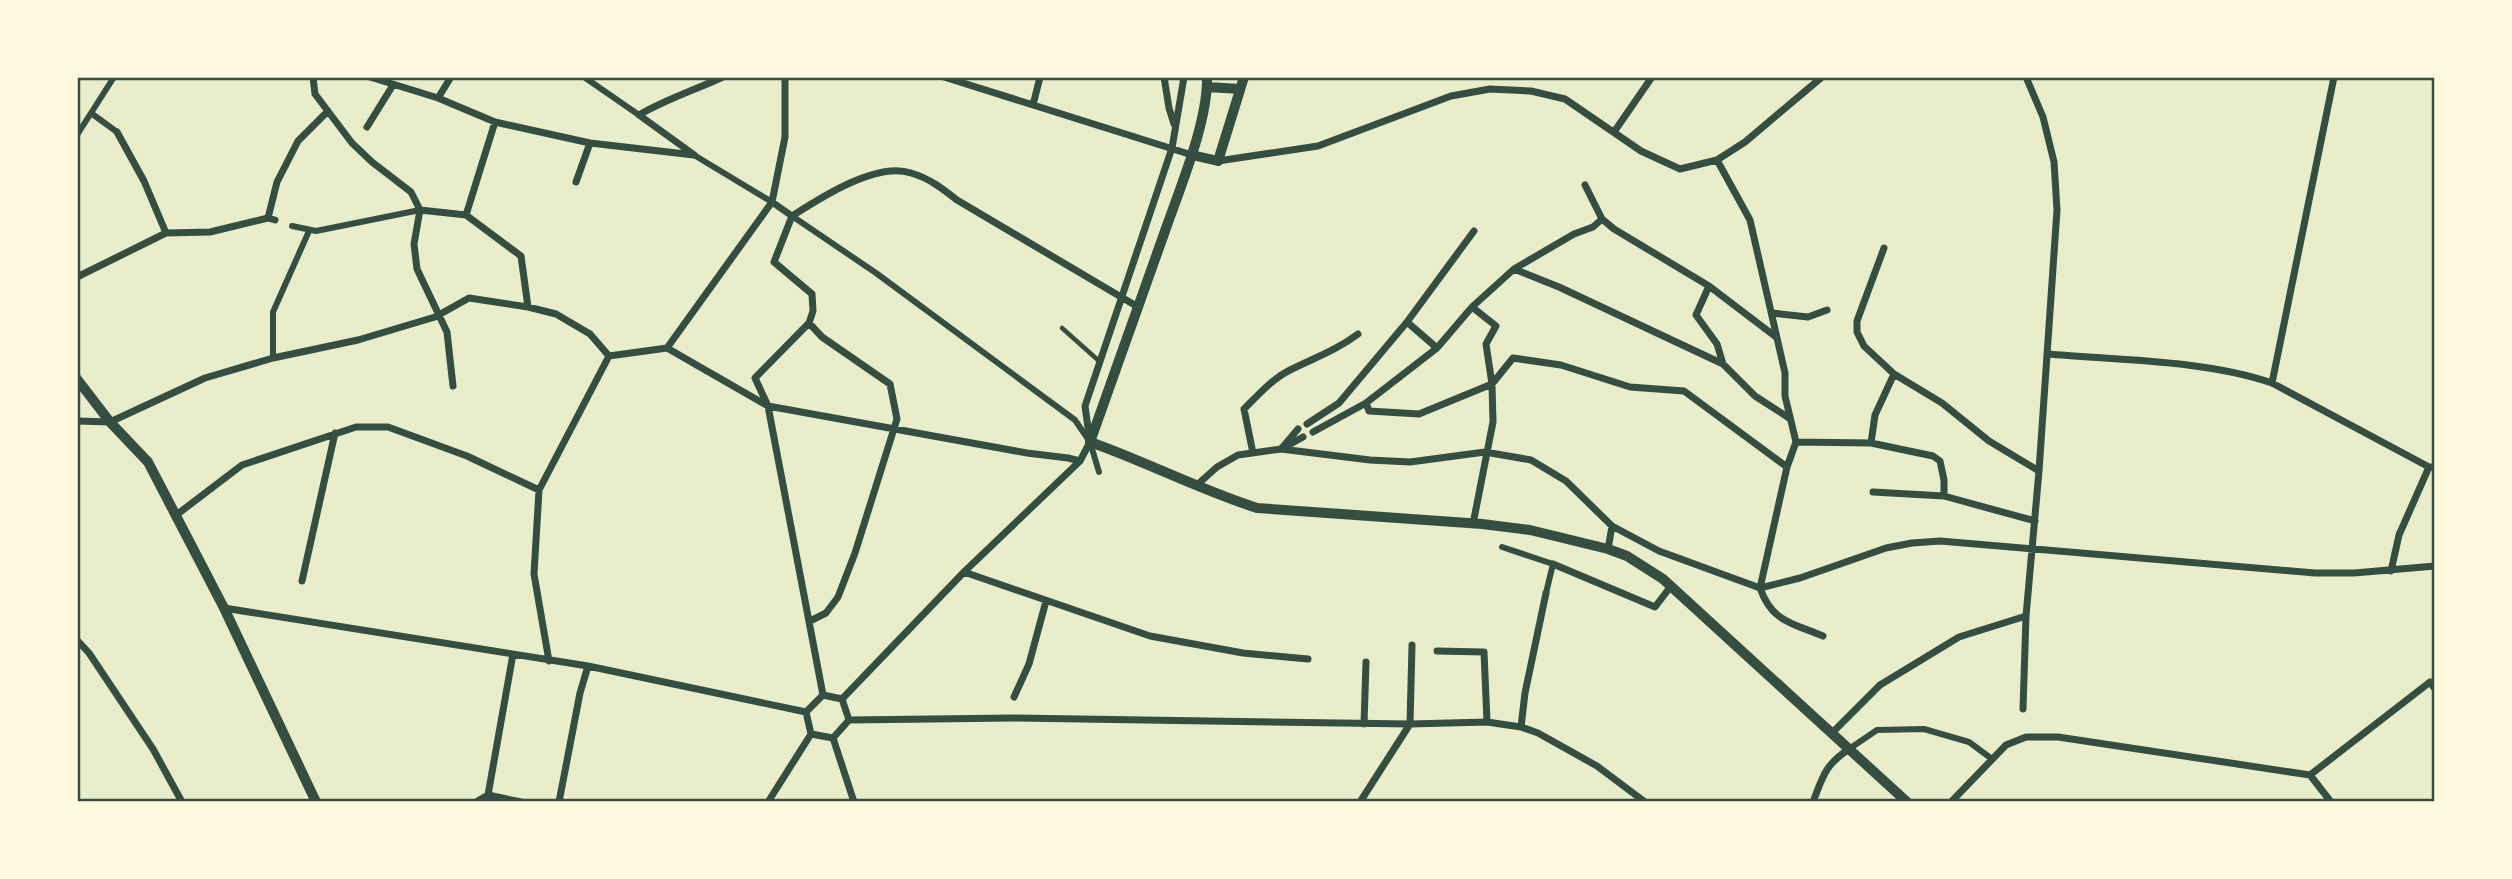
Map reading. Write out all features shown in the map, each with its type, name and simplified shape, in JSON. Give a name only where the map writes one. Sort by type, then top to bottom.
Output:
[{"type":"street","points":[[77,135],[114,77]]},
{"type":"street","points":[[313,77],[315,94],[352,144],[411,192],[419,210],[414,244],[417,269],[447,332],[453,386]]},
{"type":"street","points":[[370,77],[438,98],[495,122],[590,144],[694,155]]},
{"type":"street","points":[[438,98],[451,77]]},
{"type":"street","points":[[584,77],[694,155],[772,202],[876,273],[1075,420],[1090,442],[1257,508],[1530,530],[1608,549],[1647,567],[1907,802]]},
{"type":"street","points":[[639,115],[663,101],[684,95],[723,77]]},
{"type":"street","points":[[667,348],[772,202],[785,137],[785,77]]},
{"type":"street","points":[[944,77],[1218,161],[1318,146],[1451,96],[1490,89],[1531,91],[1565,99],[1641,151],[1680,169],[1717,160],[1745,142],[1822,77]]},
{"type":"street","points":[[1033,105],[1040,77]]},
{"type":"street","points":[[1164,77],[1175,127]]},
{"type":"street","points":[[1099,472],[1090,442],[1085,405],[1172,148],[1184,77]]},
{"type":"street","points":[[1218,161],[1244,77]]},
{"type":"street","points":[[1614,132],[1652,77]]},
{"type":"street","points":[[2023,709],[2026,616],[2057,210],[2054,162],[2043,117],[2026,77]]},
{"type":"street","points":[[2272,383],[2334,77]]},
{"type":"street","points":[[842,699],[964,572],[1080,461],[1090,442],[1192,155],[1207,82],[1240,89]]},
{"type":"street","points":[[367,127],[393,85]]},
{"type":"street","points":[[77,277],[166,233],[210,232],[271,219],[277,182],[298,141],[328,111]]},
{"type":"street","points":[[91,113],[117,132],[144,181],[166,233]]},
{"type":"street","points":[[466,215],[495,122]]},
{"type":"street","points":[[576,182],[590,144]]},
{"type":"street","points":[[1717,160],[1751,220],[1785,373],[1785,396],[1796,442],[1787,467],[1760,588],[1765,601],[1777,617],[1822,636]]},
{"type":"street","points":[[823,695],[768,406],[755,378],[809,323],[813,311],[812,294],[775,262],[792,216],[828,193],[876,173],[908,171],[936,183],[957,200],[1138,307]]},
{"type":"street","points":[[1585,185],[1602,219],[1637,245],[1709,286],[1777,338]]},
{"type":"street","points":[[292,226],[309,231],[419,210],[466,215],[522,256],[528,307]]},
{"type":"street","points":[[1312,432],[1366,403],[1437,348],[1472,307],[1514,269],[1574,234],[1593,227],[1602,219]]},
{"type":"street","points":[[273,358],[273,312],[309,231]]},
{"type":"street","points":[[1307,424],[1339,403],[1407,322],[1474,231]]},
{"type":"street","points":[[1884,248],[1857,321],[1857,332],[1864,346],[1894,374],[1942,403],[1989,442],[2039,471]]},
{"type":"street","points":[[1514,269],[1559,286],[1723,364],[1755,396],[1789,418]]},
{"type":"street","points":[[1709,286],[1696,315],[1717,344],[1723,364]]},
{"type":"street","points":[[77,421],[110,422],[205,378],[273,358],[358,340],[439,315],[470,298],[556,314],[590,334],[609,356]]},
{"type":"street","points":[[1472,307],[1496,326],[1486,344],[1492,384],[1493,422],[1473,524]]},
{"type":"street","points":[[1772,313],[1808,317],[1827,310]]},
{"type":"street","points":[[1407,322],[1437,348]]},
{"type":"street","points":[[809,323],[822,337],[890,384],[897,419],[855,553],[838,597],[825,613],[810,621]]},
{"type":"street","points":[[1253,453],[1244,409],[1290,370],[1339,348],[1358,334]]},
{"type":"street","points":[[609,356],[667,348],[768,406],[1080,461]]},
{"type":"street","points":[[2048,354],[2214,368],[2251,376],[2272,383],[2432,467],[2399,535],[2391,571]]},
{"type":"street","points":[[549,660],[534,574],[539,490],[609,356]]},
{"type":"street","points":[[1366,403],[1369,411],[1419,414],[1492,384],[1513,358],[1561,365],[1630,387],[1684,391],[1787,467]]},
{"type":"street","points":[[1871,443],[1875,415],[1894,374]]},
{"type":"street","points":[[77,379],[110,422],[148,462],[224,608],[316,802]]},
{"type":"street","points":[[175,516],[242,465],[356,428],[388,427],[467,456],[539,490]]},
{"type":"street","points":[[1281,449],[1298,429]]},
{"type":"street","points":[[302,582],[335,433]]},
{"type":"street","points":[[1281,449],[1303,438]]},
{"type":"street","points":[[1796,442],[1871,443],[1933,456],[1940,461],[1944,496]]},
{"type":"street","points":[[1198,484],[1217,467],[1238,455],[1281,449],[1410,462],[1485,452],[1531,460],[1566,481],[1612,526],[1659,551],[1760,588],[1800,578],[1886,548],[1940,541],[2315,573],[2391,571],[2435,566]]},
{"type":"street","points":[[1873,492],[1944,496],[2035,521]]},
{"type":"street","points":[[1608,549],[1612,526]]},
{"type":"street","points":[[1502,547],[1553,564],[1656,607],[1671,586]]},
{"type":"street","points":[[1521,727],[1525,693],[1553,564]]},
{"type":"street","points":[[964,572],[1150,636],[1243,653],[1308,659]]},
{"type":"street","points":[[1014,697],[1028,664],[1046,601]]},
{"type":"street","points":[[224,608],[588,666],[806,712]]},
{"type":"street","points":[[1832,733],[1880,685],[1959,637],[2026,616]]},
{"type":"street","points":[[77,640],[89,653],[153,749],[182,802]]},
{"type":"street","points":[[1360,802],[1410,724],[1412,645]]},
{"type":"street","points":[[1437,651],[1484,652],[1487,722]]},
{"type":"street","points":[[488,795],[513,654]]},
{"type":"street","points":[[1364,724],[1366,662]]},
{"type":"street","points":[[559,802],[580,693],[588,666]]},
{"type":"street","points":[[2310,775],[2433,683]]},
{"type":"street","points":[[823,695],[842,699]]},
{"type":"street","points":[[806,712],[823,695]]},
{"type":"street","points":[[842,699],[849,720]]},
{"type":"street","points":[[768,802],[811,734],[806,712]]},
{"type":"street","points":[[833,738],[849,720],[1013,718],[1364,724],[1487,722],[1521,727],[1538,733],[1597,766],[1645,802]]},
{"type":"street","points":[[1813,802],[1825,772],[1834,759],[1877,730],[1924,730],[1969,742],[1992,759]]},
{"type":"street","points":[[811,734],[833,738]]},
{"type":"street","points":[[1951,802],[2006,745],[2026,737],[2057,737],[2310,775],[2331,802]]},
{"type":"street","points":[[833,738],[854,802]]},
{"type":"street","points":[[476,802],[488,795],[521,802]]},
{"type":"lane","points":[[1062,328],[1100,361]]}]
